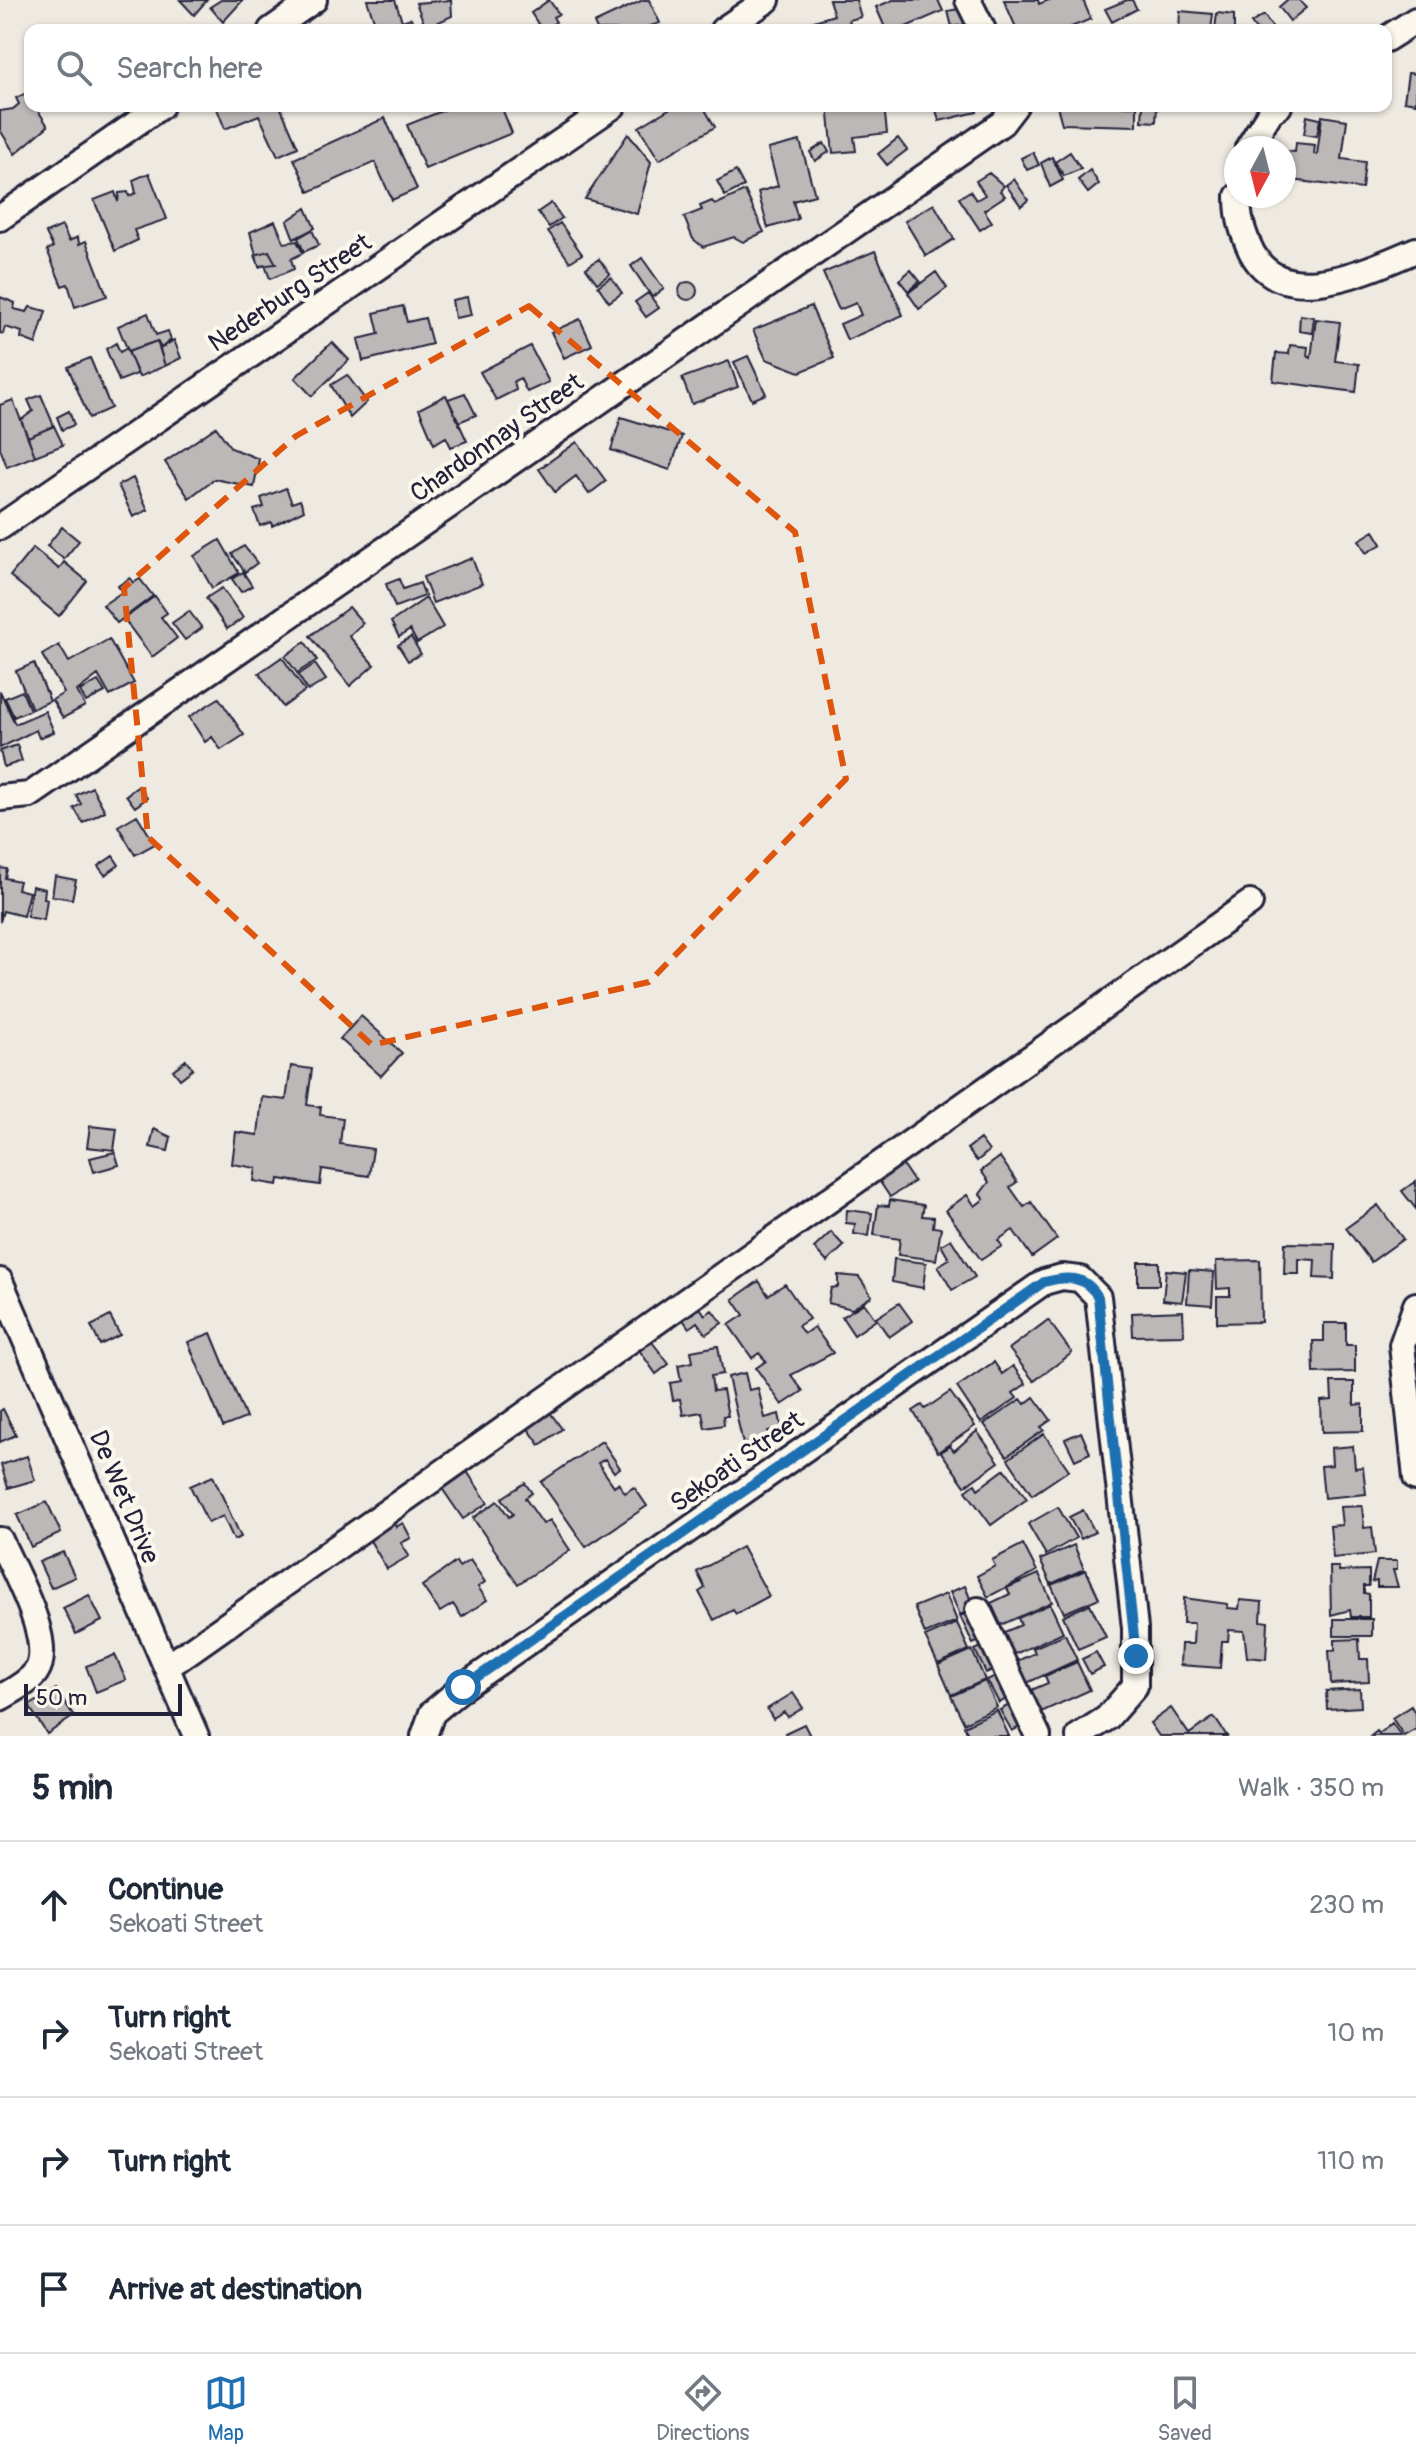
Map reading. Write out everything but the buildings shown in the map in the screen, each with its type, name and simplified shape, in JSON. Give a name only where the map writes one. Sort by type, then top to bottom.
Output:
[{"type":"street","points":[[280,24],[314,0]]},
{"type":"street","points":[[732,24],[767,0]]},
{"type":"street","points":[[968,0],[980,24]]},
{"type":"street","points":[[1392,35],[1416,20]]},
{"type":"street","points":[[0,218],[152,112]]},
{"type":"street","name":"Nederburg Street","points":[[0,527],[604,112]]},
{"type":"street","name":"Chardonnay Street","points":[[0,798],[30,795],[1002,123],[1010,112]]},
{"type":"street","points":[[1255,136],[1270,112]]},
{"type":"street","points":[[1238,208],[1238,218],[1255,263],[1275,277],[1295,283],[1337,279],[1416,250]]},
{"type":"street","points":[[167,1667],[1250,903]]},
{"type":"street","name":"Sekoati Street","points":[[424,1736],[432,1713],[463,1687],[1044,1282],[1062,1277],[1080,1279],[1098,1297],[1135,1628],[1135,1686],[1107,1718],[1079,1736]]},
{"type":"street","name":"De Wet Drive","points":[[0,1281],[196,1736]]},
{"type":"street","points":[[1416,1305],[1402,1345],[1416,1478]]},
{"type":"street","points":[[0,1540],[39,1629],[41,1651],[38,1670],[25,1683],[0,1698]]},
{"type":"street","points":[[978,1610],[1038,1736]]},
{"type":"highlighted area","points":[[529,306],[795,532],[846,779],[649,982],[372,1045],[148,837],[124,588],[296,436]]},
{"type":"route","points":[[463,1687],[1044,1282],[1062,1277],[1080,1279],[1092,1287],[1098,1297],[1136,1656]]}]
